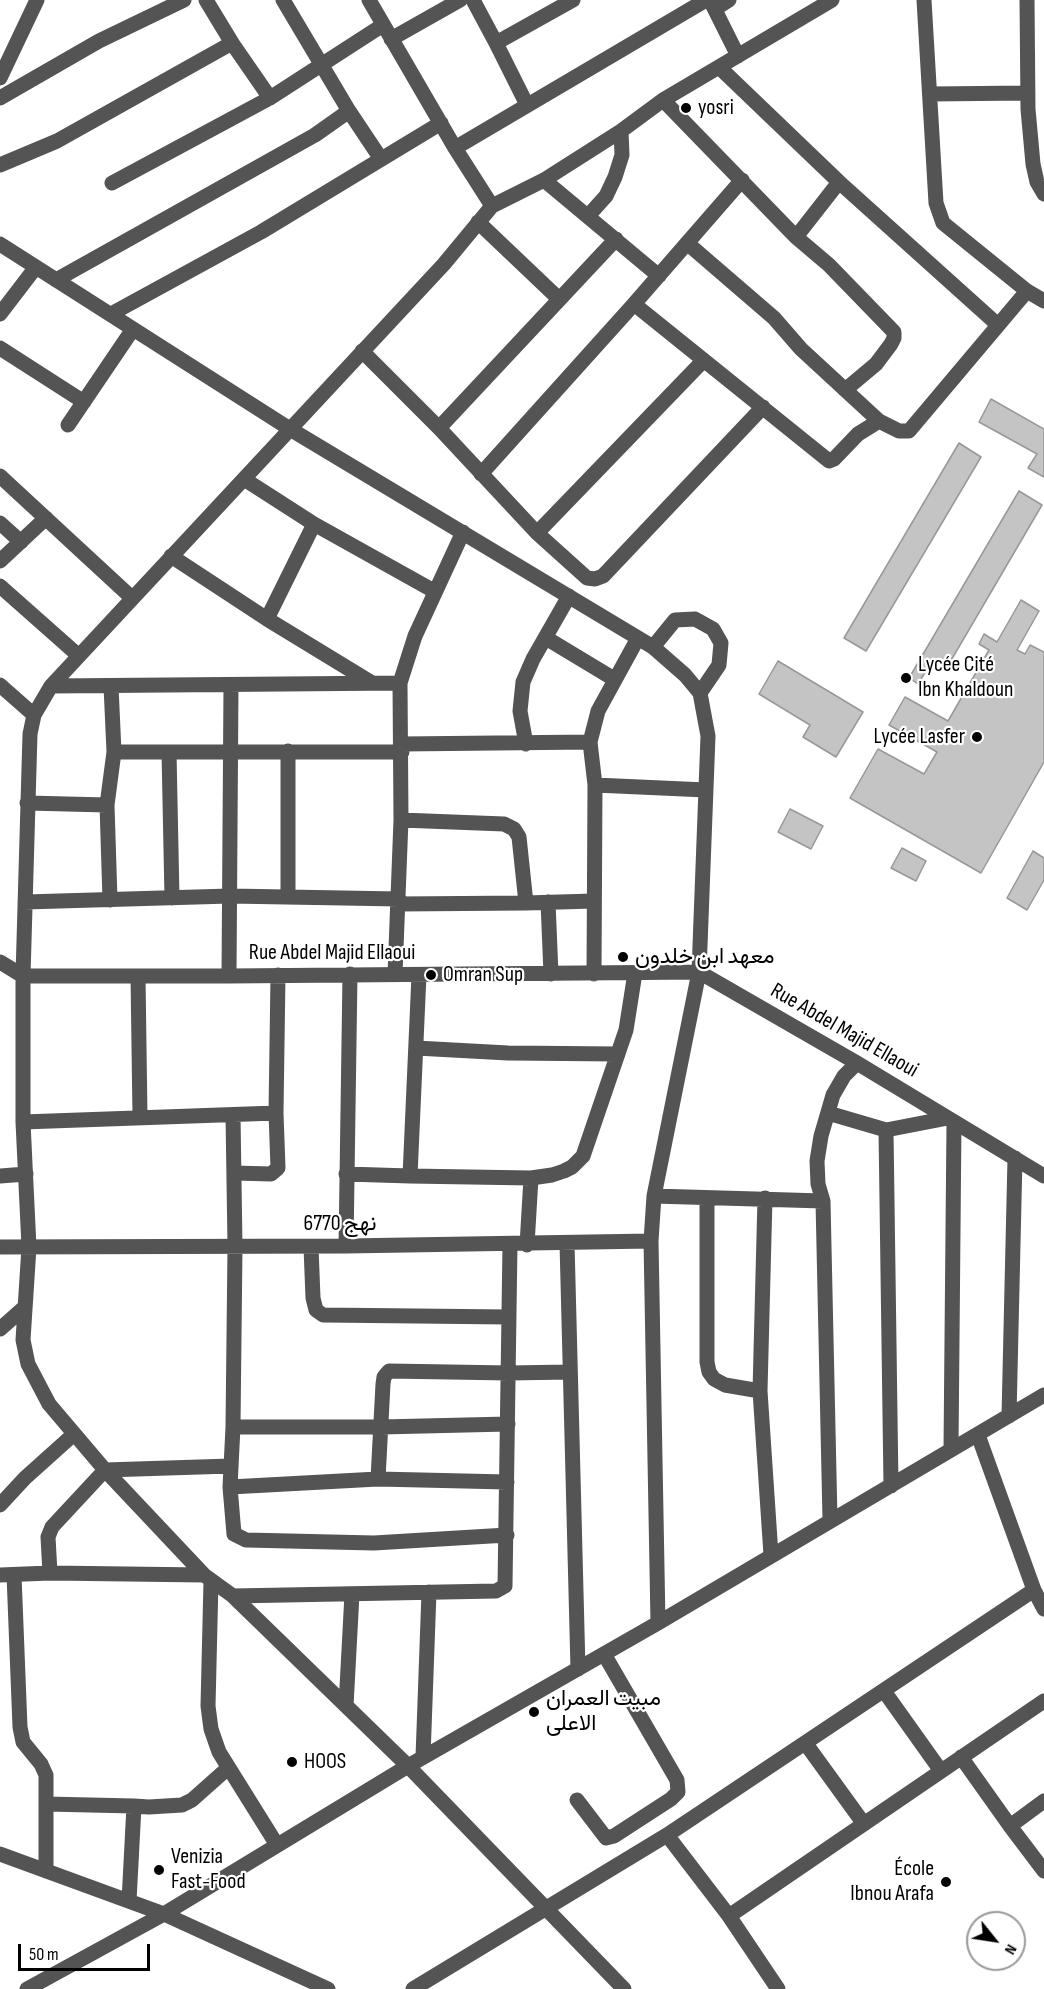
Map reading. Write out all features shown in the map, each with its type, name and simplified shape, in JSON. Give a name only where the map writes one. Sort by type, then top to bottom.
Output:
[{"type":"street","points":[[1,72],[37,0]]},
{"type":"street","points":[[0,98],[99,41],[184,0]]},
{"type":"street","points":[[206,0],[270,98]]},
{"type":"street","points":[[283,0],[349,111],[381,159]]},
{"type":"street","points":[[369,0],[455,148],[492,206]]},
{"type":"street","points":[[391,39],[459,0]]},
{"type":"street","points":[[473,0],[527,105]]},
{"type":"street","points":[[496,43],[573,0]]},
{"type":"street","points":[[455,148],[710,3],[729,0]]},
{"type":"street","points":[[624,1989],[408,1766],[233,1596],[207,1578],[74,1434],[49,1404],[28,1364],[23,1340],[29,1247],[23,1122],[23,976],[30,735],[34,715],[51,686],[444,264],[492,206],[544,180],[621,131],[663,100],[832,0]]},
{"type":"street","points":[[924,0],[936,203],[943,223],[1027,291],[1044,301]]},
{"type":"street","points":[[1027,0],[1028,93],[1036,109],[1034,173],[1044,194]]},
{"type":"street","points":[[710,3],[738,56]]},
{"type":"street","points":[[112,183],[270,98],[383,25]]},
{"type":"street","points":[[0,165],[57,141],[232,43]]},
{"type":"street","points":[[719,67],[839,182],[998,325]]},
{"type":"street","points":[[930,94],[1028,93]]},
{"type":"street","points":[[663,100],[796,237],[829,265],[894,332],[891,344],[876,364],[845,390]]},
{"type":"street","points":[[56,280],[315,135],[349,111]]},
{"type":"street","points":[[111,314],[261,232],[441,123]]},
{"type":"street","points":[[588,216],[606,196],[615,177],[622,155],[621,131]]},
{"type":"street","points":[[544,180],[659,276]]},
{"type":"street","points":[[481,474],[742,180]]},
{"type":"street","points":[[796,237],[839,182]]},
{"type":"street","points":[[478,222],[559,299]]},
{"type":"street","points":[[439,428],[616,238]]},
{"type":"street","points":[[687,243],[774,318],[801,349],[879,421],[899,431],[909,431],[1027,291]]},
{"type":"street","points":[[0,244],[290,429],[653,647],[685,675],[700,693],[708,736],[699,972],[654,1196],[651,1241],[658,1623]]},
{"type":"street","points":[[0,314],[36,267]]},
{"type":"street","points":[[634,304],[829,461],[834,459],[858,434],[879,421]]},
{"type":"street","points":[[68,425],[133,329]]},
{"type":"street","points":[[0,348],[84,402]]},
{"type":"street","points":[[362,351],[439,428],[537,533],[587,578],[595,579],[603,576],[763,407]]},
{"type":"street","points":[[537,533],[703,361]]},
{"type":"street","points":[[0,476],[132,598]]},
{"type":"street","points":[[244,479],[315,524],[434,591]]},
{"type":"street","points":[[0,561],[46,518]]},
{"type":"street","points":[[0,523],[21,542]]},
{"type":"street","points":[[267,619],[315,524]]},
{"type":"street","points":[[395,974],[401,820],[400,683],[415,636],[463,532]]},
{"type":"street","points":[[171,556],[267,619],[372,683]]},
{"type":"street","points":[[0,586],[79,656]]},
{"type":"street","points":[[526,744],[520,711],[523,682],[533,659],[569,596]]},
{"type":"street","points":[[653,647],[675,620],[695,619],[713,629],[721,643],[719,665],[700,693]]},
{"type":"street","points":[[546,638],[614,679]]},
{"type":"street","points":[[594,974],[595,785],[590,742],[598,711],[638,638]]},
{"type":"street","points":[[51,686],[400,683]]},
{"type":"street","points":[[0,685],[34,715]]},
{"type":"street","points":[[229,976],[231,685]]},
{"type":"street","points":[[110,900],[107,805],[114,752],[111,686]]},
{"type":"street","points":[[114,752],[288,751],[590,742]]},
{"type":"street","points":[[288,751],[288,896]]},
{"type":"street","points":[[169,752],[172,898]]},
{"type":"street","points":[[595,785],[706,790]]},
{"type":"street","points":[[27,803],[107,805]]},
{"type":"street","points":[[401,820],[504,824],[514,828],[519,837],[526,903]]},
{"type":"street","points":[[25,902],[230,896],[288,896],[399,902],[593,901]]},
{"type":"street","points":[[548,902],[551,974]]},
{"type":"street","points":[[0,962],[23,976]]},
{"type":"street","name":"Rue Abdel Majid Ellaoui","points":[[23,976],[699,972],[857,1063],[1044,1176]]},
{"type":"street","points":[[346,1174],[531,1178],[552,1175],[572,1167],[582,1156],[626,1030],[635,973]]},
{"type":"street","points":[[346,1246],[350,974]]},
{"type":"street","points":[[234,1173],[271,1174],[276,1172],[279,1163],[276,1113],[278,975]]},
{"type":"street","points":[[410,1176],[419,975]]},
{"type":"street","points":[[138,976],[140,1117]]},
{"type":"street","points":[[416,1048],[508,1053],[618,1054]]},
{"type":"street","points":[[830,1520],[824,1201],[818,1184],[817,1161],[821,1136],[833,1095],[844,1076],[857,1063]]},
{"type":"street","points":[[23,1122],[276,1113]]},
{"type":"street","points":[[828,1113],[886,1130],[951,1120],[951,1449]]},
{"type":"street","points":[[233,1115],[235,1246],[230,1487],[234,1534],[246,1539],[374,1543],[507,1535]]},
{"type":"street","points":[[886,1130],[891,1486]]},
{"type":"street","points":[[1009,1416],[1015,1158]]},
{"type":"street","points":[[0,1176],[26,1174]]},
{"type":"street","points":[[527,1245],[531,1178]]},
{"type":"street","points":[[654,1196],[824,1201]]},
{"type":"street","points":[[765,1198],[760,1391],[771,1555]]},
{"type":"street","points":[[707,1199],[707,1362],[709,1372],[714,1379],[725,1385],[760,1391]]},
{"type":"street","name":"نهج 6770","points":[[0,1247],[311,1247],[527,1245],[651,1241]]},
{"type":"street","points":[[567,1243],[578,1669]]},
{"type":"street","points":[[233,1596],[501,1589],[506,1581],[510,1244]]},
{"type":"street","points":[[311,1247],[313,1298],[316,1310],[323,1315],[509,1317]]},
{"type":"street","points":[[0,1329],[25,1307]]},
{"type":"street","points":[[378,1479],[383,1384],[384,1377],[389,1371],[508,1374],[570,1372]]},
{"type":"street","points":[[27,1989],[164,1914],[423,1757],[658,1623],[1044,1395]]},
{"type":"street","points":[[233,1427],[508,1424]]},
{"type":"street","points":[[0,1505],[25,1478],[74,1434]]},
{"type":"street","points":[[978,1435],[1034,1590],[1044,1609]]},
{"type":"street","points":[[50,1573],[48,1537],[52,1527],[105,1470],[231,1466]]},
{"type":"street","points":[[230,1487],[378,1479],[507,1482]]},
{"type":"street","points":[[46,1871],[46,1775],[24,1742],[20,1727],[7,1575],[50,1573],[207,1578]]},
{"type":"street","points":[[207,1578],[208,1706],[211,1728],[219,1752],[228,1768],[277,1845]]},
{"type":"street","points":[[413,1989],[667,1835],[1034,1590]]},
{"type":"street","points":[[423,1757],[429,1592]]},
{"type":"street","points":[[346,1706],[352,1594]]},
{"type":"street","points":[[577,1800],[606,1838],[614,1836],[678,1792],[677,1780],[604,1654]]},
{"type":"street","points":[[884,1691],[941,1771]]},
{"type":"street","points":[[729,1916],[1044,1701]]},
{"type":"street","points":[[806,1744],[864,1824]]},
{"type":"street","points":[[962,1757],[1044,1871]]},
{"type":"street","points":[[46,1804],[149,1807],[182,1804],[192,1800],[228,1768]]},
{"type":"street","points":[[1010,1826],[1044,1801]]},
{"type":"street","points":[[129,1901],[134,1806]]},
{"type":"street","points":[[667,1835],[729,1916],[778,1989]]},
{"type":"street","points":[[0,1854],[164,1914],[328,1989]]},
{"type":"building","points":[[991,399],[1044,429],[1044,477],[1028,468],[1037,454],[979,422]]},
{"type":"building","points":[[959,443],[981,457],[866,651],[844,638]]},
{"type":"building","points":[[1019,491],[1042,505],[946,669],[932,661],[918,684],[909,678]]},
{"type":"building","name":"Lycée Lasfer","points":[[1021,600],[1039,611],[1017,650],[1025,654],[1030,645],[1044,652],[1044,762],[981,873],[850,798],[878,749],[924,774],[937,752],[889,725],[905,697],[948,721],[989,650],[979,644],[984,634],[997,642]]},
{"type":"building","points":[[778,661],[863,712],[836,757],[803,737],[810,725],[759,694]]},
{"type":"building","points":[[790,809],[823,826],[811,849],[778,832]]},
{"type":"building","points":[[902,848],[926,861],[916,881],[891,868]]},
{"type":"building","points":[[1033,851],[1044,858],[1044,880],[1027,910],[1007,898]]},
{"type":"place","name":"yosri","points":[[686,108]]},
{"type":"place","name":"Lycée Cité Ibn Khaldoun","points":[[906,678]]},
{"type":"place","name":"Lycée Lasfer","points":[[977,737]]},
{"type":"place","name":"معهد ابن خلدون","points":[[623,957]]},
{"type":"place","name":"Omran Sup","points":[[431,975]]},
{"type":"place","name":"مبيت العمران الاعلى","points":[[534,1712]]},
{"type":"place","name":"HOOS","points":[[292,1762]]},
{"type":"place","name":"Venizia Fast-Food","points":[[159,1870]]},
{"type":"place","name":"École Ibnou Arafa","points":[[946,1882]]}]
